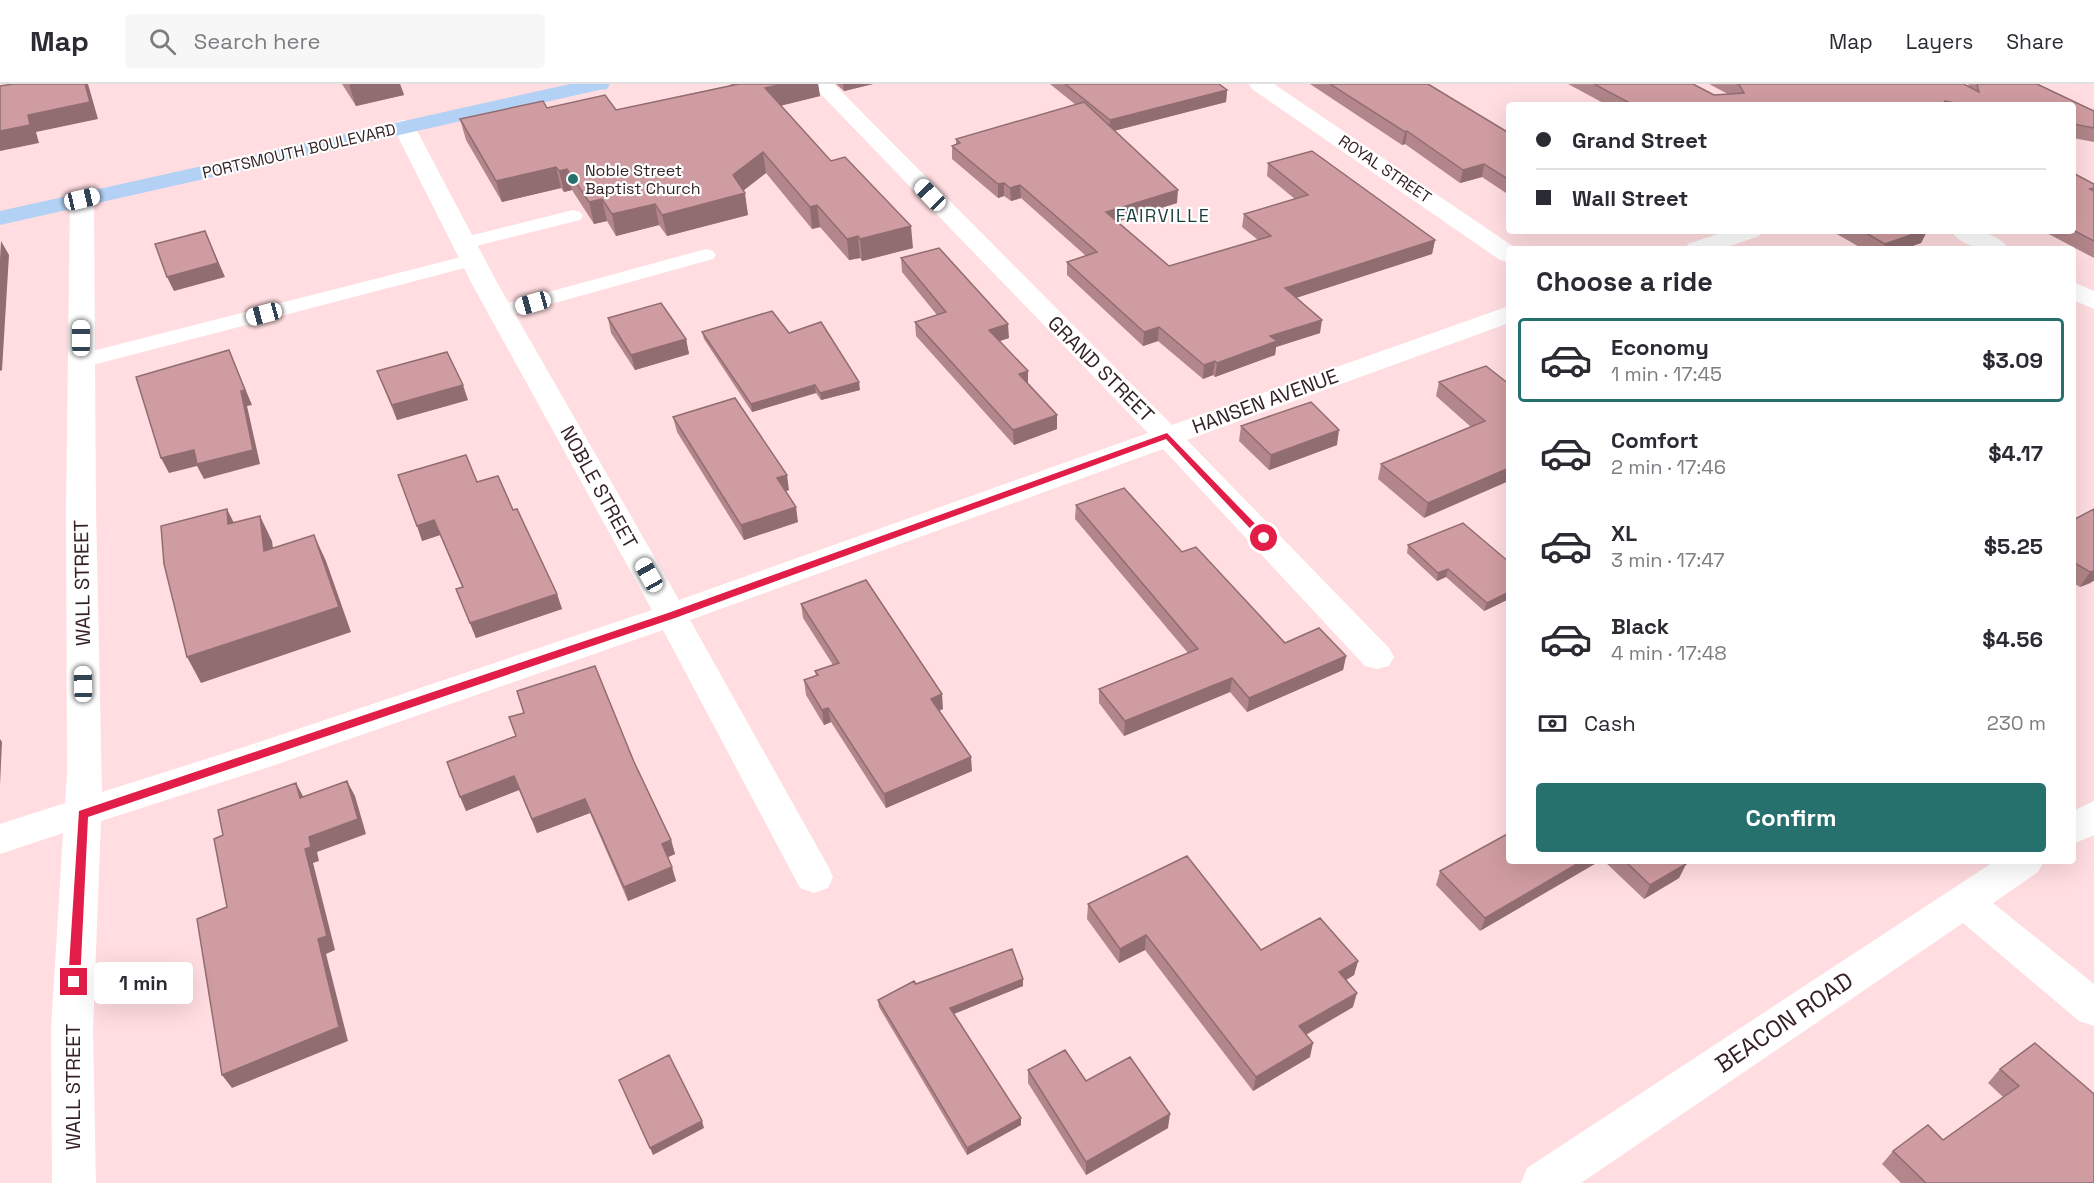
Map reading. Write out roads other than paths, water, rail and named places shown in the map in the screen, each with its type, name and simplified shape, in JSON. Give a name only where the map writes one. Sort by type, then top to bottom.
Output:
[{"type":"main road","name":"PORTSMOUTH BOULEVARD","points":[[0,218],[599,84]]},
{"type":"street","name":"GRAND STREET","points":[[822,84],[1167,436],[1377,657]]},
{"type":"street","name":"ROYAL STREET","points":[[1260,84],[1506,253]]},
{"type":"street","name":"NOBLE STREET","points":[[405,127],[501,312],[672,615],[814,877]]},
{"type":"street","name":"WALL STREET","points":[[74,1183],[72,1029],[85,773],[81,361],[82,199]]},
{"type":"street","points":[[1706,246],[1741,234]]},
{"type":"street","points":[[1969,234],[1991,246]]},
{"type":"street","points":[[2076,292],[2094,301]]},
{"type":"street","name":"HANSEN AVENUE","points":[[0,839],[82,814],[672,615],[1506,315]]},
{"type":"street","points":[[2076,827],[2094,816]]},
{"type":"street","name":"BEACON ROAD","points":[[1543,1183],[2020,864]]},
{"type":"street","points":[[1963,901],[2094,1008]]},
{"type":"lane","points":[[81,361],[469,251],[573,216]]},
{"type":"lane","points":[[501,312],[706,255]]},
{"type":"place","name":"Noble Street Baptist Church","points":[[573,179]]},
{"type":"district","name":"FAIRVILLE","points":[[1163,215]]}]
